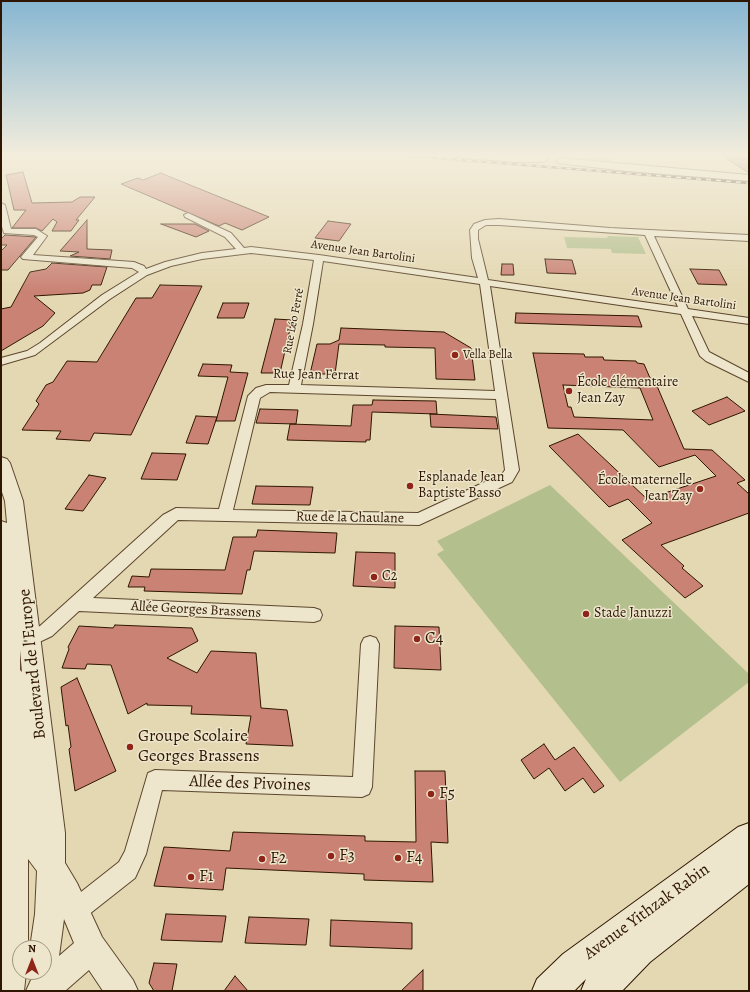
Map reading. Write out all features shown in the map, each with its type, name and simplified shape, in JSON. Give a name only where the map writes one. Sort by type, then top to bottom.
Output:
[{"type":"main road","name":"Avenue Yithzak Rabin","points":[[549,991],[570,978],[749,838]]},
{"type":"main road","name":"Avenue Yithzak Rabin","points":[[598,991],[638,950],[749,865]]},
{"type":"street","points":[[1,205],[7,231],[36,232],[43,236],[26,257],[134,265],[141,268],[144,273]]},
{"type":"street","points":[[188,215],[228,235],[240,248],[240,251]]},
{"type":"street","name":"Rue de la Chaulane","points":[[19,641],[46,631],[168,519],[176,514],[419,519],[507,478],[512,470],[485,282],[477,258],[474,234],[475,227],[482,223],[499,222],[649,234]]},
{"type":"street","points":[[749,238],[649,234],[704,354],[710,359],[749,378]]},
{"type":"street","name":"Avenue Jean Bartolini","points":[[1,362],[31,353],[44,345],[121,286],[144,273],[184,260],[224,252],[240,251],[271,252],[319,258],[749,321]]},
{"type":"street","name":"Rue Léo Ferré","points":[[294,389],[308,324],[319,258]]},
{"type":"street","points":[[1,370],[31,353]]},
{"type":"street","name":"Rue Jean Ferrat","points":[[225,514],[254,396],[260,391],[270,388],[501,395]]},
{"type":"street","name":"Boulevard de l'Europe","points":[[1,463],[14,501],[19,641],[9,674],[15,872],[12,965],[8,991]]},
{"type":"street","name":"Boulevard de l'Europe","points":[[1,529],[52,833],[50,914],[46,940]]},
{"type":"street","name":"Allée Georges Brassens","points":[[77,604],[314,615]]},
{"type":"street","name":"Allée des Pivoines","points":[[75,911],[127,870],[135,854],[155,780],[362,788],[370,644]]},
{"type":"street","name":"Boulevard de l'Europe","points":[[9,674],[22,688],[39,852],[52,867]]},
{"type":"street","points":[[52,867],[67,892],[92,948],[122,991]]},
{"type":"street","points":[[40,991],[92,948]]},
{"type":"street","points":[[40,991],[41,980]]},
{"type":"green space","points":[[608,236],[638,237],[646,254],[612,253],[611,249],[567,248],[564,237],[607,238]]},
{"type":"green space","name":"Stade Januzzi","points":[[550,485],[749,674],[749,682],[620,782],[437,554],[444,550],[437,541]]},
{"type":"building","points":[[12,200],[31,200],[32,203],[92,200],[76,220],[79,220],[71,231],[52,231],[57,222],[53,219],[42,231],[36,228],[12,228],[26,210],[14,210]]},
{"type":"building","points":[[159,200],[228,200],[269,217],[242,230],[225,223],[219,226]]},
{"type":"building","points":[[87,220],[87,249],[112,250],[110,259],[70,256],[79,252],[60,251]]},
{"type":"building","points":[[328,221],[351,224],[339,241],[315,238]]},
{"type":"building","points":[[161,224],[195,224],[209,231],[196,237]]},
{"type":"building","points":[[5,235],[36,237],[8,270],[1,270],[1,251],[7,245],[1,245],[1,239]]},
{"type":"building","points":[[545,259],[572,260],[576,274],[547,273]]},
{"type":"building","points":[[52,263],[107,267],[101,285],[92,285],[90,290],[83,293],[34,296],[55,313],[43,326],[1,351],[1,309],[11,307],[30,272],[46,269]]},
{"type":"building","points":[[502,264],[513,264],[514,275],[501,275]]},
{"type":"building","points":[[690,269],[719,270],[727,285],[698,284]]},
{"type":"building","points":[[160,285],[202,286],[131,435],[94,433],[90,441],[56,439],[61,431],[22,430],[39,404],[36,401],[46,385],[53,382],[67,361],[97,362],[136,298],[152,298]]},
{"type":"building","points":[[223,303],[249,303],[244,318],[217,318]]},
{"type":"building","points":[[516,313],[638,316],[642,327],[515,323]]},
{"type":"building","points":[[275,319],[292,320],[280,373],[261,373]]},
{"type":"building","name":"Vella Bella","points":[[341,328],[444,332],[471,348],[475,380],[436,379],[435,348],[385,347],[385,345],[339,344],[335,374],[310,374],[317,344],[330,344],[339,340]]},
{"type":"building","points":[[533,353],[584,354],[585,357],[603,357],[604,360],[636,361],[637,363],[644,364],[650,378],[654,379],[684,449],[712,450],[745,480],[737,483],[749,494],[749,513],[661,545],[684,566],[682,568],[703,586],[685,598],[622,540],[652,523],[628,499],[609,507],[549,446],[578,434],[647,499],[716,476],[695,455],[659,467],[623,430],[548,428]],"holes":[[[563,385],[640,388],[653,420],[574,417],[571,407],[568,407]]]},
{"type":"building","points":[[203,364],[232,365],[230,372],[248,373],[235,421],[216,421],[228,377],[198,376]]},
{"type":"building","points":[[727,397],[745,411],[709,425],[692,411]]},
{"type":"building","points":[[373,400],[436,401],[437,414],[372,412],[370,440],[366,440],[366,442],[287,440],[290,424],[351,426],[353,405],[372,405]]},
{"type":"building","points":[[260,409],[298,410],[296,424],[256,423]]},
{"type":"building","points":[[430,414],[496,417],[498,429],[431,427]]},
{"type":"building","points":[[196,416],[217,417],[208,444],[186,443]]},
{"type":"building","points":[[152,453],[186,454],[177,480],[141,479]]},
{"type":"building","points":[[89,475],[106,478],[83,511],[65,509]]},
{"type":"building","points":[[256,486],[313,487],[310,505],[252,504]]},
{"type":"building","points":[[258,530],[337,533],[335,553],[254,551],[250,570],[247,570],[242,594],[144,591],[145,587],[128,587],[132,576],[149,577],[151,569],[225,570],[233,537],[256,537]]},
{"type":"building","name":"C2","points":[[356,552],[395,553],[395,588],[353,586]]},
{"type":"building","points":[[115,625],[192,628],[198,641],[167,658],[197,673],[211,651],[256,653],[261,708],[287,710],[293,746],[246,744],[251,716],[191,714],[192,706],[147,705],[147,703],[128,714],[111,665],[87,664],[85,669],[62,668],[69,649],[68,647],[79,626],[113,628]]},
{"type":"building","name":"C4","points":[[395,626],[439,627],[441,670],[394,668]]},
{"type":"building","points":[[77,678],[116,771],[75,791],[69,749],[71,747],[68,725],[66,726],[61,687]]},
{"type":"building","points":[[544,744],[555,760],[574,747],[604,786],[594,793],[583,778],[565,791],[549,768],[534,779],[521,760]]},
{"type":"building","points":[[415,771],[445,771],[448,843],[431,842],[433,882],[364,880],[364,874],[226,868],[223,890],[154,886],[164,847],[230,851],[233,832],[365,836],[365,841],[416,842]]},
{"type":"building","points":[[166,914],[226,916],[222,942],[161,940]]},
{"type":"building","points":[[249,917],[309,919],[306,945],[245,943]]},
{"type":"building","points":[[331,920],[412,923],[412,949],[330,946]]},
{"type":"building","points":[[154,963],[177,964],[172,991],[154,991],[149,983]]},
{"type":"building","points":[[423,970],[423,991],[401,991]]},
{"type":"building","points":[[235,976],[248,991],[224,991]]},
{"type":"place","name":"Vella Bella","points":[[455,355]]},
{"type":"place","name":"École élémentaire Jean Zay","points":[[569,391]]},
{"type":"place","name":"Esplanade Jean Baptiste Basso","points":[[410,486]]},
{"type":"place","name":"École maternelle Jean Zay","points":[[700,489]]},
{"type":"place","name":"C2","points":[[374,577]]},
{"type":"place","name":"Stade Januzzi","points":[[586,614]]},
{"type":"place","name":"C4","points":[[417,639]]},
{"type":"place","name":"Groupe Scolaire Georges Brassens","points":[[130,747]]},
{"type":"place","name":"F5","points":[[431,794]]},
{"type":"place","name":"F3","points":[[331,856]]},
{"type":"place","name":"F4","points":[[398,858]]},
{"type":"place","name":"F2","points":[[262,859]]},
{"type":"place","name":"F1","points":[[191,877]]}]
